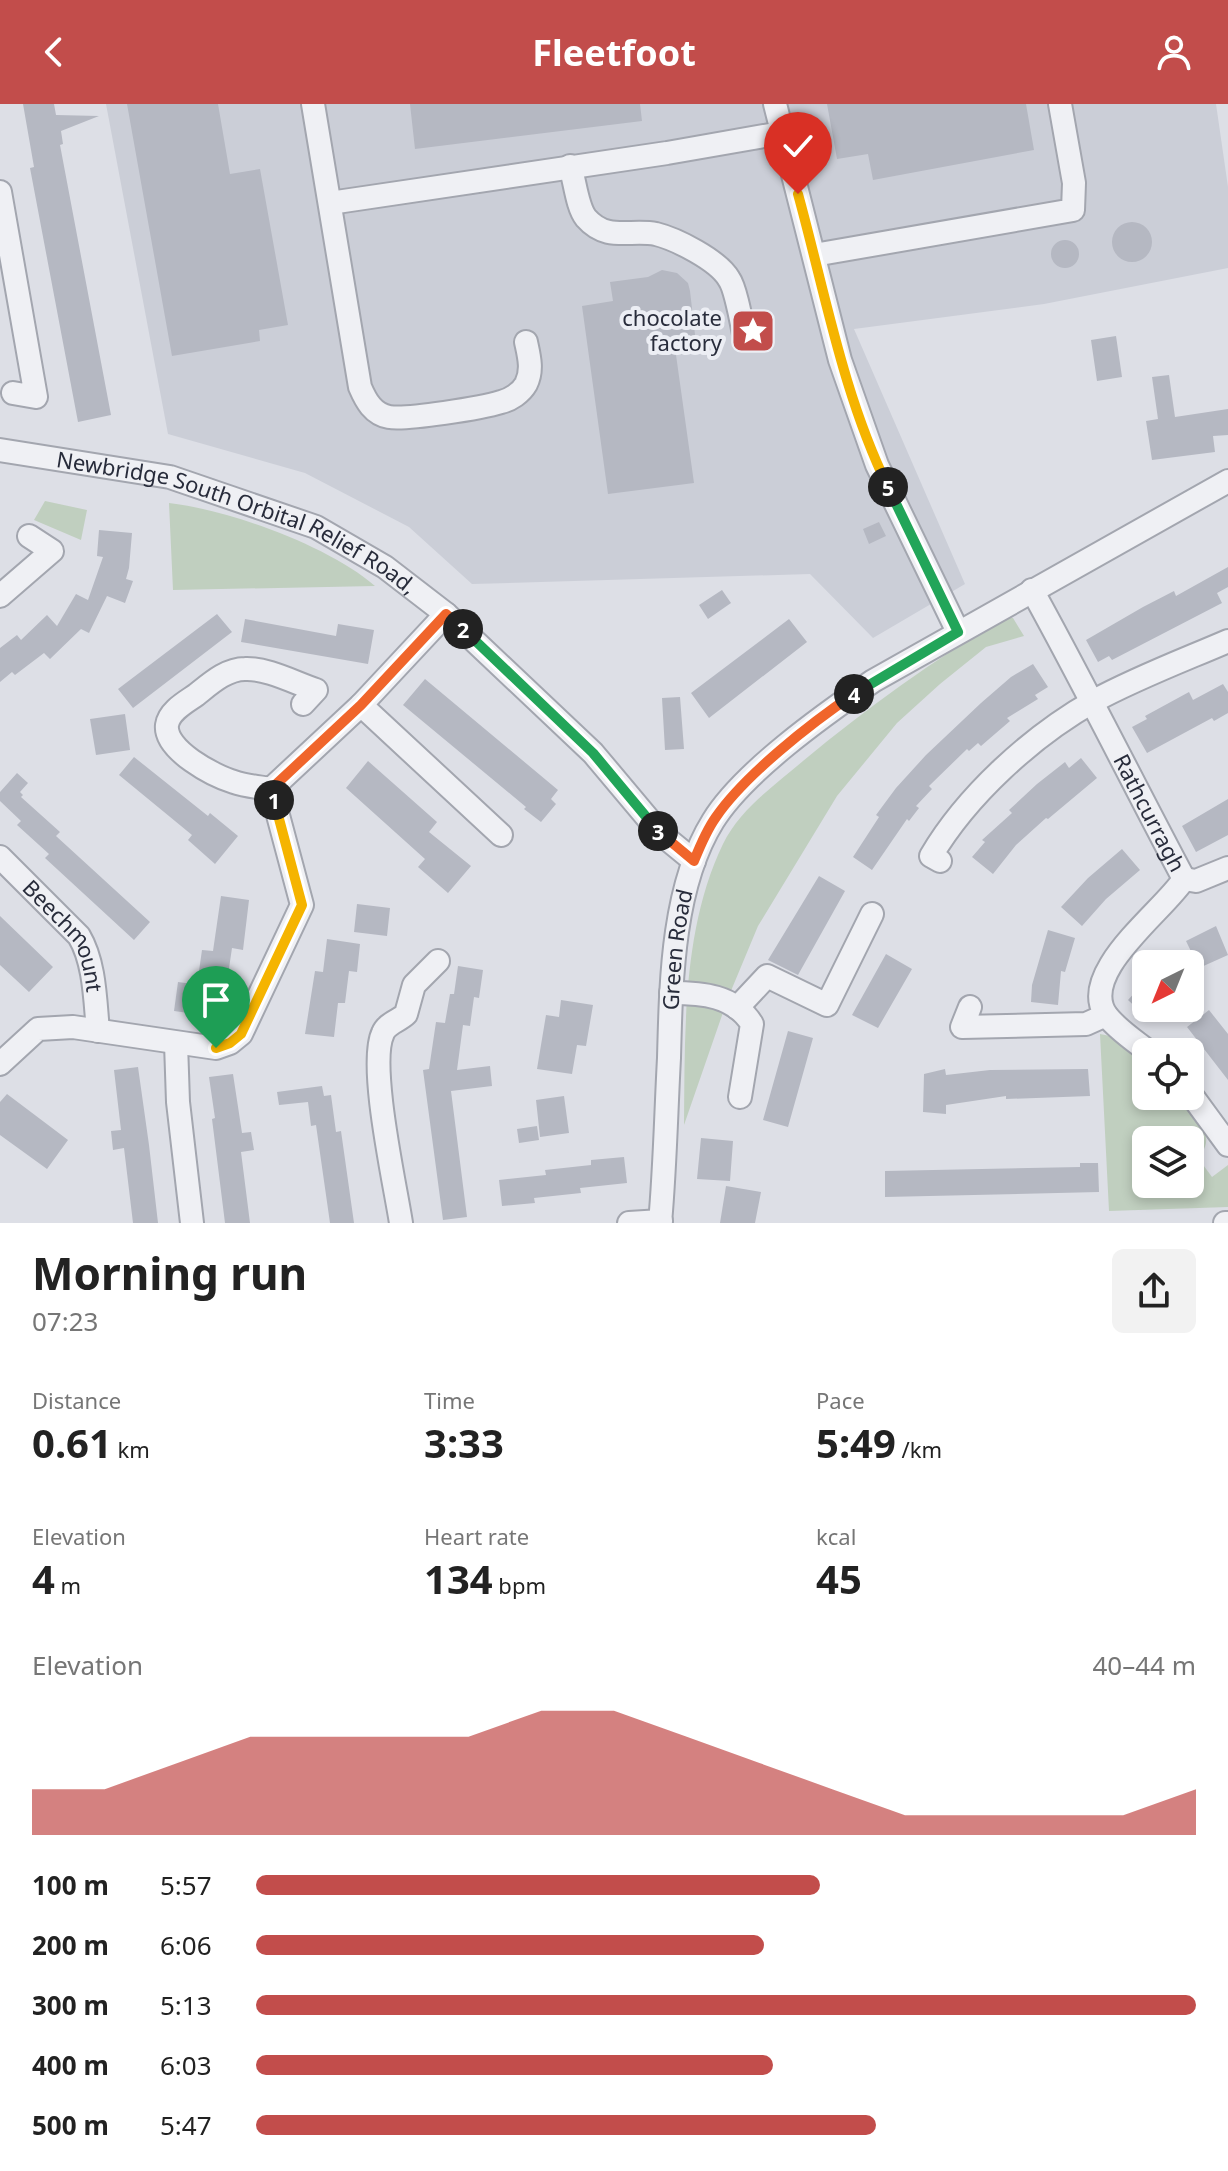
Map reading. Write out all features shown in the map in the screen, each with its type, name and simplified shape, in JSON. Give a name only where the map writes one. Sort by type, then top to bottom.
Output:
[{"type":"street","points":[[313,104],[360,387],[367,403],[388,417],[411,417],[501,402],[516,395],[525,386],[531,367],[526,342]]},
{"type":"street","points":[[775,104],[840,360],[877,465],[958,632]]},
{"type":"street","points":[[814,255],[1073,210],[1074,183],[1060,104]]},
{"type":"street","points":[[330,203],[781,133]]},
{"type":"street","points":[[570,166],[584,217],[598,229],[615,235],[654,234],[683,244],[708,259],[729,279],[745,339]]},
{"type":"street","points":[[0,192],[36,397],[13,393]]},
{"type":"street","name":"Newbridge South Orbital Relief Road,","points":[[0,450],[170,477],[316,527],[385,567],[446,614],[593,753],[661,834],[694,861]]},
{"type":"street","name":"Green Road","points":[[661,1222],[671,993],[682,908],[694,861],[714,819],[733,795],[765,765],[840,703],[958,632],[1228,481]]},
{"type":"street","points":[[0,596],[52,551],[29,536]]},
{"type":"street","name":"Rathcurragh","points":[[1032,590],[1094,702],[1184,879],[1177,891],[1125,942],[1106,972],[1100,1002],[1106,1015]]},
{"type":"street","points":[[303,704],[316,690],[260,671],[244,669],[224,675],[175,710],[167,723],[168,736],[174,747],[200,766],[234,782],[271,789],[361,705],[446,614]]},
{"type":"street","points":[[940,861],[931,856],[948,827],[1005,767],[1094,702],[1228,641]]},
{"type":"street","points":[[361,705],[501,835]]},
{"type":"street","name":"Beechmount","points":[[0,1064],[38,1029],[73,1027],[216,1048],[230,1043],[241,1034],[302,905],[271,789]]},
{"type":"street","name":"Beechmount","points":[[0,857],[79,936],[85,947],[94,988],[98,1031]]},
{"type":"street","points":[[1184,879],[1196,881],[1228,868]]},
{"type":"street","points":[[737,1008],[767,976],[827,1005],[872,914]]},
{"type":"street","points":[[401,1223],[378,1076],[381,1035],[387,1026],[406,1014],[414,985],[438,961]]},
{"type":"street","points":[[671,993],[707,993],[747,1015],[752,1024],[740,1097]]},
{"type":"street","points":[[970,1007],[962,1027],[1086,1024],[1106,1015],[1133,1038]]},
{"type":"street","points":[[176,1043],[178,1102],[192,1223]]},
{"type":"street","points":[[1200,1110],[1224,1151]]},
{"type":"street","points":[[629,1223],[661,1222]]},
{"type":"shaded area","points":[[106,104],[1216,104],[1228,187],[1228,268],[1044,304],[854,329],[965,584],[873,638],[810,574],[472,584],[409,527],[305,473],[168,434]]},
{"type":"green space","points":[[45,501],[87,510],[81,540],[34,520]]},
{"type":"green space","points":[[169,503],[220,513],[278,532],[332,557],[375,586],[173,590]]},
{"type":"green space","points":[[1006,617],[1013,618],[1024,636],[986,647],[940,684],[897,723],[837,796],[758,926],[728,998],[684,1125],[686,1018],[693,946],[710,877],[730,831],[758,799],[851,722],[927,667]]},
{"type":"green space","points":[[1100,1034],[1115,1037],[1132,1049],[1132,1110],[1191,1110],[1202,1126],[1132,1126],[1132,1198],[1204,1198],[1204,1166],[1212,1177],[1228,1165],[1228,1207],[1109,1211]]},
{"type":"building","points":[[23,104],[54,104],[56,115],[99,116],[61,131],[63,144],[60,145],[111,415],[78,422],[30,168],[34,167]]},
{"type":"building","points":[[127,104],[218,104],[230,174],[260,169],[288,325],[259,330],[260,341],[172,356]]},
{"type":"building","points":[[410,104],[640,104],[642,121],[415,149]]},
{"type":"building","points":[[827,104],[1026,104],[1034,150],[873,180],[868,154],[837,159]]},
{"type":"building","points":[[1132,222],[1146,228],[1152,242],[1146,256],[1132,262],[1118,256],[1112,242],[1118,228]]},
{"type":"building","points":[[1065,240],[1075,244],[1079,254],[1075,264],[1065,268],[1055,264],[1051,254],[1055,244]]},
{"type":"building","points":[[662,270],[677,273],[688,283],[690,291],[697,352],[676,355],[694,483],[608,494],[582,306],[613,301],[610,282],[648,277]]},
{"type":"building","points":[[1116,336],[1122,377],[1097,381],[1091,340]]},
{"type":"building","points":[[1169,375],[1175,417],[1228,409],[1228,435],[1213,436],[1215,452],[1152,460],[1146,421],[1158,419],[1152,377]]},
{"type":"building","points":[[879,522],[886,536],[869,544],[863,529]]},
{"type":"building","points":[[99,530],[132,533],[126,579],[133,581],[125,603],[107,596],[89,633],[81,629],[50,659],[44,653],[15,675],[12,672],[0,682],[0,648],[17,635],[21,640],[47,615],[57,626],[76,594],[88,600],[103,557],[97,556]]},
{"type":"building","points":[[1228,567],[1228,587],[1217,593],[1222,603],[1112,660],[1109,656],[1098,662],[1086,640],[1174,591],[1176,596]]},
{"type":"building","points":[[722,590],[731,603],[708,619],[699,605]]},
{"type":"building","points":[[217,614],[232,632],[133,708],[118,689]]},
{"type":"building","points":[[245,619],[336,636],[338,624],[374,630],[368,664],[241,642]]},
{"type":"building","points":[[789,619],[807,642],[709,718],[691,693]]},
{"type":"building","points":[[1033,664],[1048,687],[1035,695],[1038,699],[1007,718],[1010,721],[981,746],[978,743],[969,751],[967,749],[929,786],[932,789],[916,806],[919,808],[909,821],[907,819],[872,870],[853,857],[879,817],[876,815],[926,755],[1011,677]]},
{"type":"building","points":[[425,679],[558,790],[551,799],[556,804],[541,822],[403,705]]},
{"type":"building","points":[[1223,684],[1228,692],[1228,713],[1214,721],[1212,718],[1147,753],[1132,727],[1147,719],[1145,716],[1189,692],[1193,700]]},
{"type":"building","points":[[680,697],[684,749],[665,750],[662,698]]},
{"type":"building","points":[[125,714],[130,750],[96,755],[90,719]]},
{"type":"building","points":[[134,757],[238,836],[215,864],[188,840],[192,835],[119,775]]},
{"type":"building","points":[[1081,758],[1097,778],[1016,845],[993,874],[972,857],[985,842],[982,840],[1012,813],[1009,810],[1037,784],[1065,762],[1069,768]]},
{"type":"building","points":[[368,761],[437,822],[429,832],[471,866],[448,893],[418,867],[425,859],[346,788]]},
{"type":"building","points":[[17,773],[28,783],[20,792],[21,797],[60,832],[56,836],[150,922],[134,940],[45,858],[49,854],[17,825],[21,821],[0,801],[0,792]]},
{"type":"building","points":[[1228,799],[1228,835],[1196,852],[1182,826]]},
{"type":"building","points":[[1122,849],[1140,870],[1106,899],[1082,926],[1061,907],[1088,878]]},
{"type":"building","points":[[819,876],[845,891],[798,975],[768,960]]},
{"type":"building","points":[[221,896],[249,900],[243,950],[232,948],[227,982],[198,978],[202,950],[213,951]]},
{"type":"building","points":[[357,904],[390,908],[387,936],[354,932]]},
{"type":"building","points":[[0,916],[53,967],[29,992],[0,965]]},
{"type":"building","points":[[1216,926],[1228,955],[1204,966],[1204,950],[1190,950],[1186,941]]},
{"type":"building","points":[[1048,930],[1075,938],[1065,972],[1061,971],[1058,1005],[1031,1002],[1032,985]]},
{"type":"building","points":[[327,939],[360,944],[357,972],[349,971],[345,1003],[338,1003],[334,1037],[305,1034],[315,971],[323,972]]},
{"type":"building","points":[[886,954],[912,969],[878,1028],[852,1015]]},
{"type":"building","points":[[458,966],[483,970],[479,998],[474,997],[470,1026],[463,1025],[457,1070],[490,1066],[492,1086],[451,1091],[467,1217],[443,1220],[423,1070],[429,1069],[436,1022],[445,1023]]},
{"type":"building","points":[[178,982],[207,986],[203,1015],[174,1011]]},
{"type":"building","points":[[561,1000],[593,1005],[586,1046],[577,1045],[572,1074],[537,1069],[546,1015],[559,1017]]},
{"type":"building","points":[[1209,1010],[1228,1034],[1228,1080],[1204,1049],[1204,1038],[1196,1038],[1187,1027],[1193,1022],[1204,1022],[1204,1014]]},
{"type":"building","points":[[788,1031],[813,1038],[788,1127],[763,1120]]},
{"type":"building","points":[[138,1067],[158,1223],[133,1223],[124,1148],[113,1150],[111,1131],[121,1130],[114,1070]]},
{"type":"building","points":[[945,1069],[946,1075],[990,1070],[1088,1069],[1090,1096],[1006,1099],[1006,1096],[946,1105],[946,1114],[923,1112],[924,1074]]},
{"type":"building","points":[[233,1074],[242,1133],[251,1132],[254,1150],[241,1152],[250,1223],[225,1223],[212,1119],[215,1118],[209,1077]]},
{"type":"building","points":[[322,1086],[324,1096],[331,1095],[336,1132],[341,1131],[354,1223],[330,1223],[316,1125],[311,1126],[308,1102],[279,1105],[277,1092]]},
{"type":"building","points":[[7,1094],[68,1140],[47,1169],[0,1135],[0,1102]]},
{"type":"building","points":[[564,1096],[569,1133],[540,1137],[536,1100]]},
{"type":"building","points":[[537,1126],[539,1140],[519,1143],[517,1129]]},
{"type":"building","points":[[701,1138],[733,1141],[730,1181],[697,1179]]},
{"type":"building","points":[[624,1157],[627,1183],[580,1188],[581,1193],[534,1198],[535,1203],[502,1206],[499,1180],[546,1175],[545,1170],[591,1165],[591,1160]]},
{"type":"building","points":[[1080,1163],[1098,1163],[1099,1192],[885,1197],[885,1171],[1080,1167]]},
{"type":"building","points":[[726,1186],[761,1192],[755,1223],[720,1223]]},
{"type":"place","name":"chocolate factory","points":[[753,331]]},
{"type":"route","points":[[216,1048],[230,1043],[241,1034],[302,905],[271,789],[361,705],[446,614],[593,753],[661,834],[694,861],[714,819],[733,795],[765,765],[840,703],[958,632],[877,465],[840,360],[798,194]]}]
